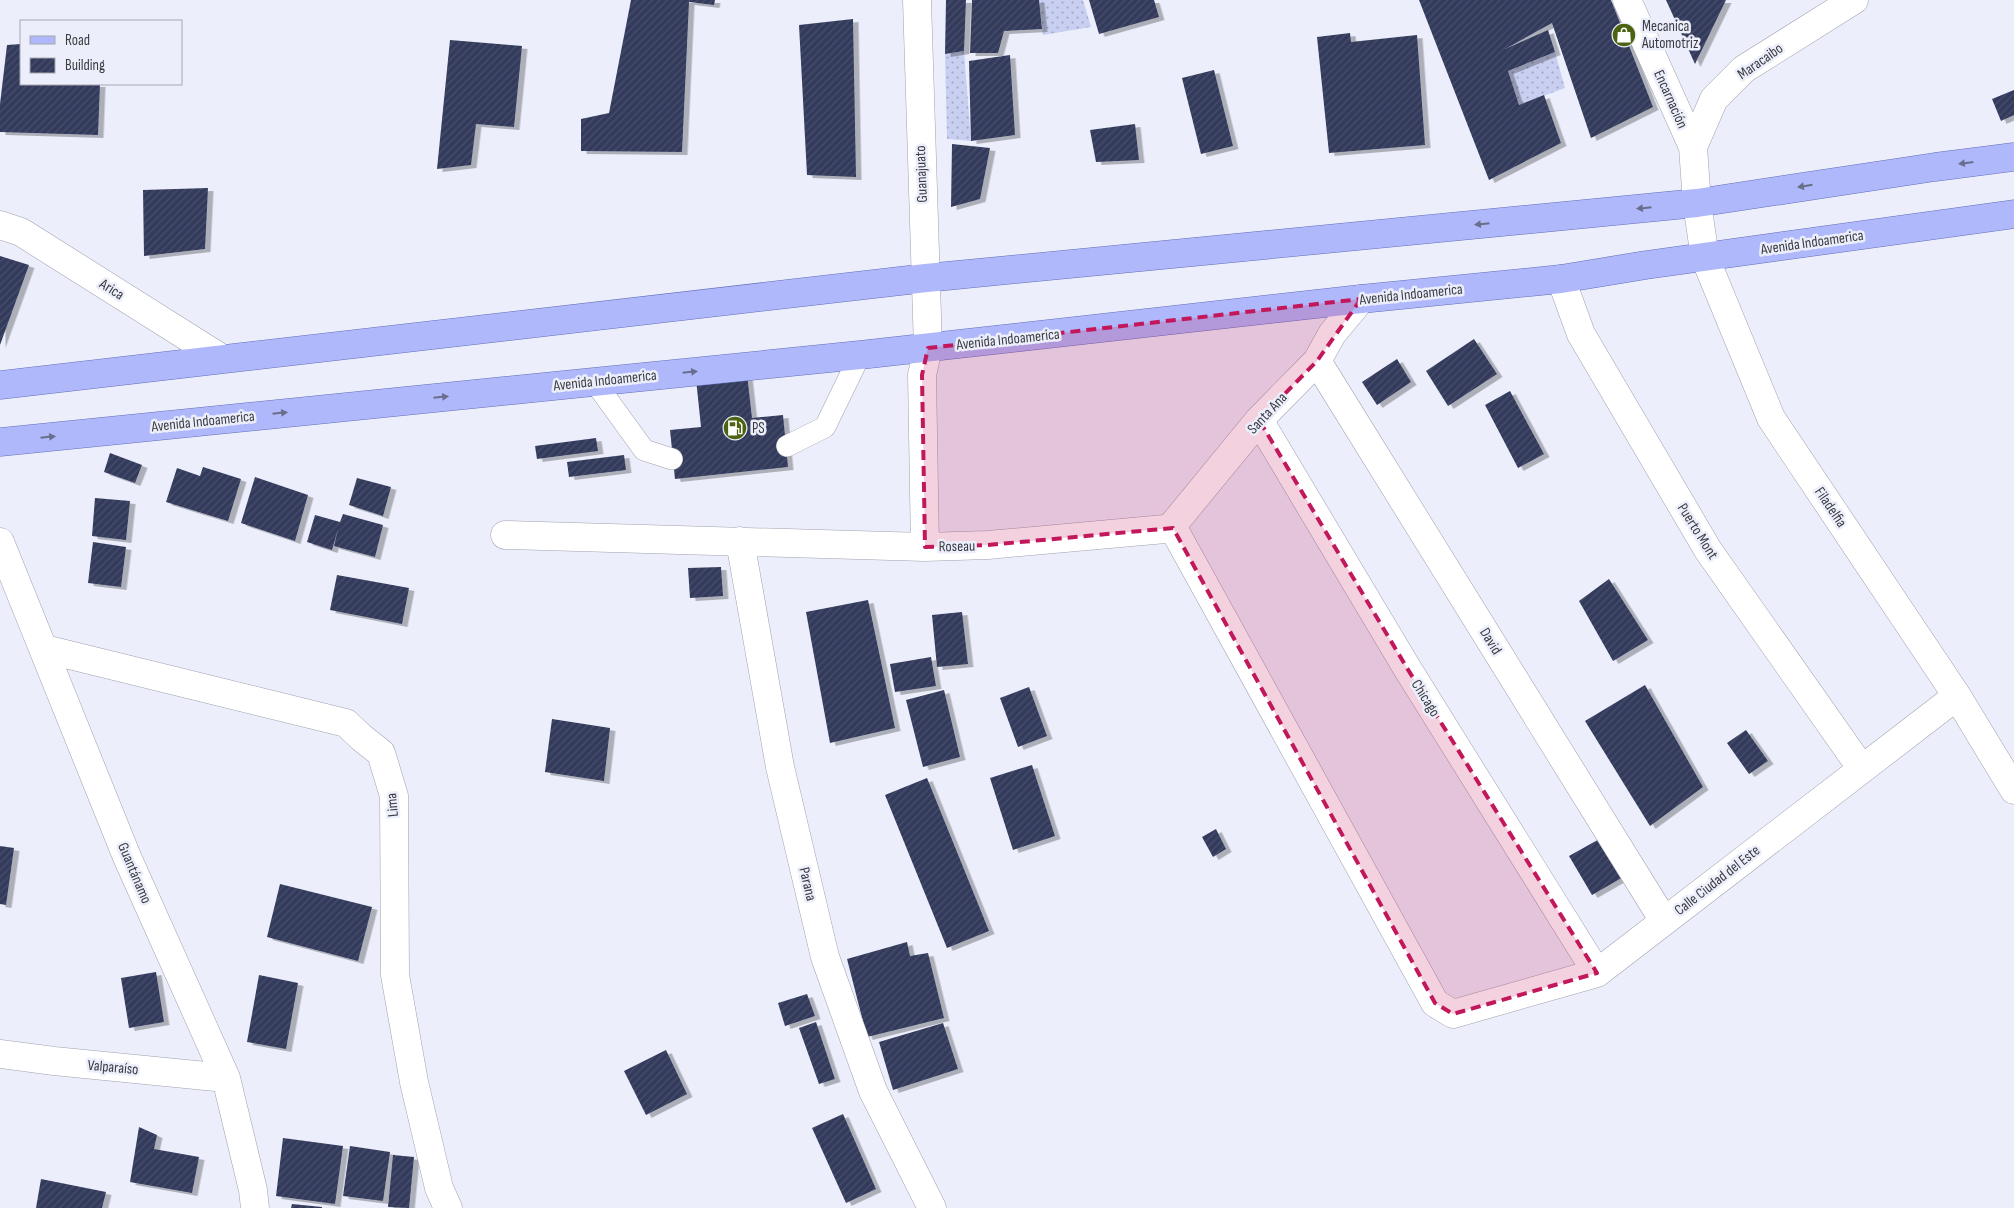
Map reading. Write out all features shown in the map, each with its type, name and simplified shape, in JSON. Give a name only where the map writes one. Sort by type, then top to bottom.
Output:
[{"type":"main road","points":[[0,385],[926,278],[1697,203],[2014,157]]},
{"type":"main road","name":"Avenida Indoamerica","points":[[0,442],[928,348],[1361,299],[1560,279],[2014,214]]},
{"type":"street","name":"Guanajuato","points":[[917,0],[928,348],[922,375],[926,547]]},
{"type":"street","name":"Encarnación","points":[[1627,0],[1692,147],[1697,203]]},
{"type":"street","name":"Maracaibo","points":[[1692,147],[1714,99],[1744,69],[1854,0]]},
{"type":"street","name":"Filadelfia","points":[[1697,203],[1705,258],[1771,418],[1957,696],[2014,790]]},
{"type":"street","name":"Arica","points":[[0,225],[21,232],[221,358]]},
{"type":"street","name":"Puerto Mont","points":[[1560,279],[1581,334],[1708,550],[1862,769]]},
{"type":"street","name":"Santa Ana","points":[[1172,526],[1259,420],[1317,360],[1332,334],[1361,299]]},
{"type":"street","name":"David","points":[[1317,360],[1664,921]]},
{"type":"street","name":"Chicago","points":[[1259,420],[1407,668],[1598,973]]},
{"type":"street","name":"Calle Ciudad del Este","points":[[1172,526],[1435,1003],[1453,1014],[1598,973],[1957,696]]},
{"type":"street","name":"Roseau","points":[[504,535],[926,547],[1028,542],[1157,531],[1172,526]]},
{"type":"street","name":"Parana","points":[[740,541],[780,766],[826,957],[873,1091],[932,1208]]},
{"type":"street","name":"Guantánamo","points":[[0,542],[128,857],[226,1078],[253,1190],[255,1208]]},
{"type":"street","name":"Lima","points":[[45,649],[346,723],[381,752],[394,796],[395,975],[414,1082],[439,1188],[448,1208]]},
{"type":"street","name":"Valparaíso","points":[[0,1054],[226,1078]]},
{"type":"lane","points":[[787,446],[825,427],[860,355]]},
{"type":"lane","points":[[594,381],[644,450],[672,459]]},
{"type":"highlighted area","points":[[1361,299],[1317,361],[1259,420],[1407,668],[1597,973],[1453,1014],[1435,1003],[1173,528],[988,545],[925,547],[922,375],[928,348]]},
{"type":"shaded area","points":[[1039,0],[1083,0],[1091,27],[1043,35]]},
{"type":"shaded area","points":[[964,51],[971,141],[947,139],[945,54]]},
{"type":"shaded area","points":[[1555,52],[1565,88],[1519,105],[1508,71]]},
{"type":"building","points":[[631,0],[715,0],[714,5],[689,2],[682,152],[581,151],[581,119],[609,113]]},
{"type":"building","points":[[946,0],[966,0],[964,51],[945,54]]},
{"type":"building","points":[[972,0],[1039,0],[1042,29],[1004,31],[998,53],[970,53]]},
{"type":"building","points":[[1089,0],[1154,0],[1159,17],[1099,34]]},
{"type":"building","points":[[1419,0],[1611,0],[1653,107],[1591,138],[1552,23],[1505,49],[1548,30],[1555,52],[1508,71],[1519,105],[1544,95],[1561,143],[1489,180]]},
{"type":"building","points":[[1666,0],[1726,0],[1695,64]]},
{"type":"building","points":[[853,19],[856,177],[807,175],[799,25]]},
{"type":"building","points":[[1350,33],[1351,42],[1417,35],[1425,145],[1329,153],[1317,37]]},
{"type":"building","points":[[450,40],[522,46],[514,127],[476,124],[471,165],[437,169]]},
{"type":"building","points":[[20,44],[20,85],[100,85],[98,135],[0,132],[0,104],[7,45]]},
{"type":"building","points":[[1010,55],[1015,135],[971,141],[969,61]]},
{"type":"building","points":[[1214,70],[1233,146],[1201,154],[1182,78]]},
{"type":"building","points":[[2014,90],[2014,115],[2001,121],[1992,99]]},
{"type":"building","points":[[1135,124],[1139,160],[1096,162],[1090,130]]},
{"type":"building","points":[[952,144],[990,148],[980,199],[951,207]]},
{"type":"building","points":[[208,188],[205,249],[144,256],[143,190]]},
{"type":"building","points":[[0,256],[29,265],[0,345]]},
{"type":"building","points":[[1474,339],[1497,374],[1448,406],[1426,371]]},
{"type":"building","points":[[1397,359],[1411,382],[1377,405],[1362,382]]},
{"type":"building","name":"PS","points":[[747,374],[752,418],[783,415],[788,467],[675,479],[670,430],[701,427],[696,379]]},
{"type":"building","points":[[1510,391],[1544,454],[1518,468],[1485,405]]},
{"type":"building","points":[[596,438],[598,451],[537,459],[535,446]]},
{"type":"building","points":[[110,453],[142,465],[135,483],[104,472]]},
{"type":"building","points":[[624,455],[626,470],[569,477],[567,462]]},
{"type":"building","points":[[203,467],[241,479],[228,521],[166,502],[177,468],[200,476]]},
{"type":"building","points":[[255,477],[308,495],[295,541],[241,523]]},
{"type":"building","points":[[357,478],[391,487],[383,516],[349,505]]},
{"type":"building","points":[[95,498],[130,501],[126,540],[92,536]]},
{"type":"building","points":[[343,514],[383,525],[375,557],[334,546],[338,529],[332,550],[307,542],[315,515],[340,522]]},
{"type":"building","points":[[93,542],[126,547],[121,587],[88,583]]},
{"type":"building","points":[[721,567],[723,596],[690,598],[688,568]]},
{"type":"building","points":[[337,575],[409,588],[402,624],[330,610]]},
{"type":"building","points":[[1609,579],[1648,640],[1613,661],[1579,601]]},
{"type":"building","points":[[868,600],[895,728],[830,743],[806,612]]},
{"type":"building","points":[[962,612],[968,664],[937,667],[932,615]]},
{"type":"building","points":[[931,657],[936,686],[895,692],[890,664]]},
{"type":"building","points":[[1645,685],[1703,787],[1650,826],[1585,721]]},
{"type":"building","points":[[1029,687],[1047,736],[1018,747],[1000,698]]},
{"type":"building","points":[[944,690],[960,757],[923,767],[906,700]]},
{"type":"building","points":[[552,719],[610,728],[604,781],[545,772]]},
{"type":"building","points":[[1746,730],[1768,761],[1749,774],[1727,743]]},
{"type":"building","points":[[1032,765],[1055,836],[1013,850],[990,778]]},
{"type":"building","points":[[927,778],[989,931],[947,948],[885,795]]},
{"type":"building","points":[[1216,829],[1226,849],[1213,857],[1202,837]]},
{"type":"building","points":[[1603,837],[1625,876],[1592,895],[1569,856]]},
{"type":"building","points":[[0,846],[14,848],[6,905],[0,904]]},
{"type":"building","points":[[280,884],[372,907],[358,961],[267,937]]},
{"type":"building","points":[[907,942],[910,956],[928,953],[944,1018],[867,1037],[847,959]]},
{"type":"building","points":[[156,972],[164,1022],[129,1028],[121,978]]},
{"type":"building","points":[[259,975],[298,983],[286,1049],[247,1042]]},
{"type":"building","points":[[807,994],[815,1016],[785,1026],[778,1003]]},
{"type":"building","points":[[816,1022],[835,1079],[819,1084],[799,1028]]},
{"type":"building","points":[[943,1023],[958,1069],[893,1090],[879,1042]]},
{"type":"building","points":[[666,1050],[687,1094],[646,1115],[624,1071]]},
{"type":"building","points":[[843,1114],[876,1189],[846,1203],[812,1128]]},
{"type":"building","points":[[139,1127],[157,1135],[154,1149],[199,1157],[192,1193],[130,1182]]},
{"type":"building","points":[[283,1138],[343,1146],[335,1204],[276,1196]]},
{"type":"building","points":[[350,1146],[390,1152],[383,1201],[343,1196]]},
{"type":"building","points":[[393,1155],[414,1157],[409,1208],[388,1207]]},
{"type":"building","points":[[41,1179],[106,1192],[102,1208],[36,1208]]},
{"type":"building","points":[[292,1204],[322,1207],[322,1208],[291,1208]]},
{"type":"place","name":"Mecanica Automotriz","points":[[1624,35]]},
{"type":"place","name":"PS","points":[[735,428]]}]
